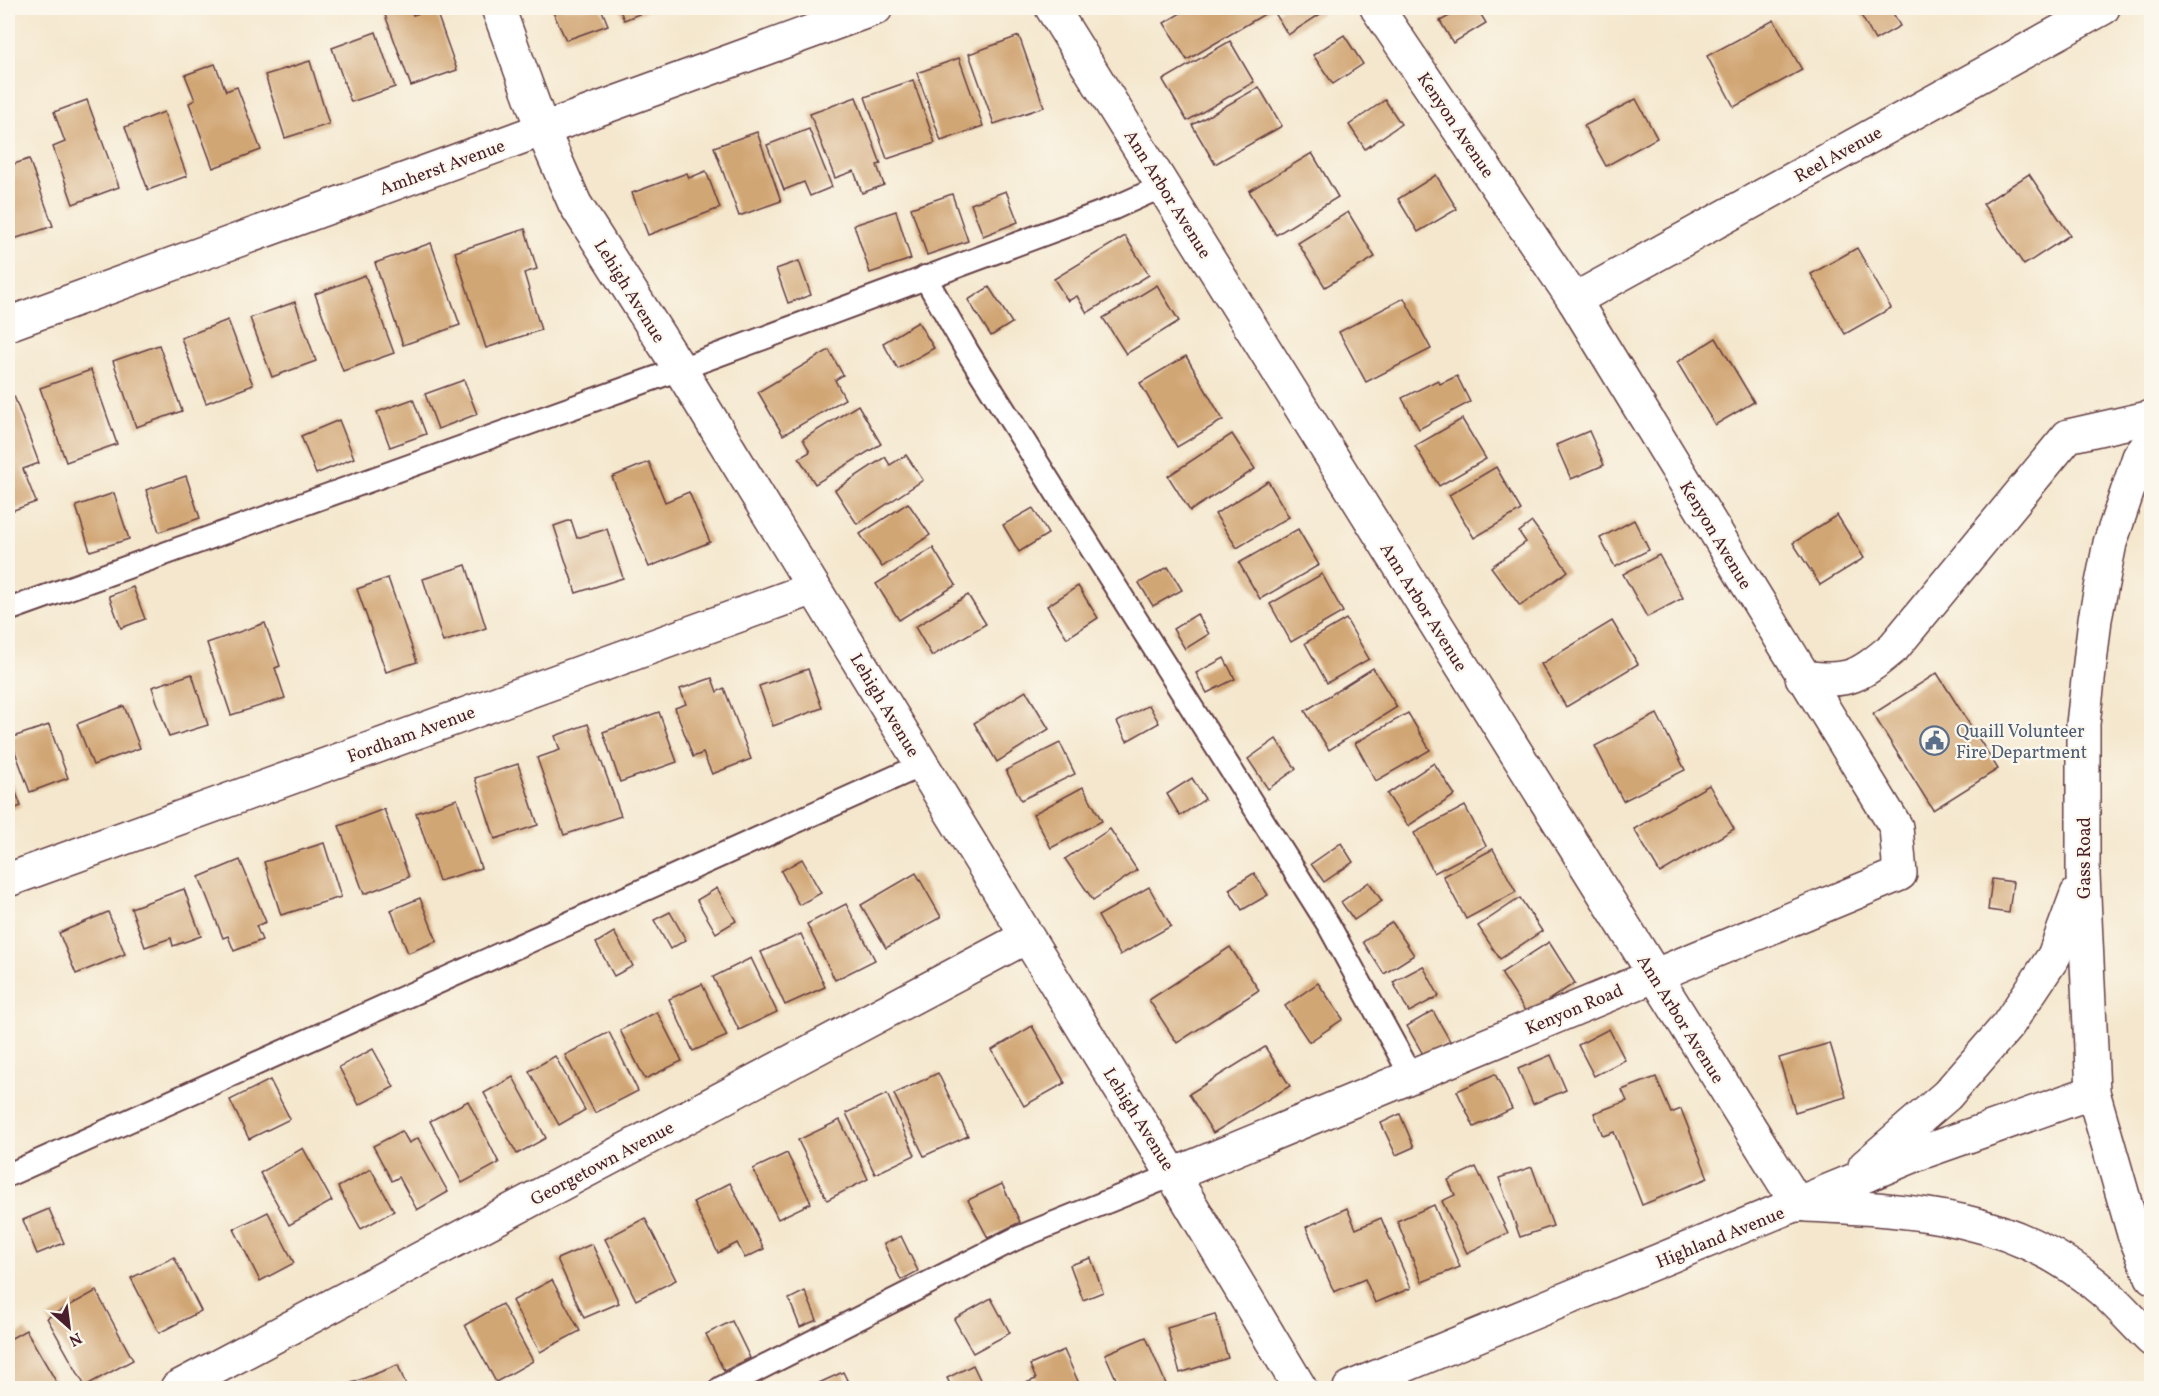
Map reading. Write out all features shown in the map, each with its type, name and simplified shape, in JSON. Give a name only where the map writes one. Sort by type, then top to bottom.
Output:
[{"type":"street","name":"Lehigh Avenue","points":[[498,8],[543,131],[575,204],[680,369],[814,588],[1173,1175],[1300,1389]]},
{"type":"street","name":"Amherst Avenue","points":[[8,324],[876,8]]},
{"type":"street","name":"Ann Arbor Avenue","points":[[1052,8],[1798,1205]]},
{"type":"street","name":"Kenyon Avenue","points":[[1377,8],[1574,300],[1802,677]]},
{"type":"street","name":"Reel Avenue","points":[[1574,300],[2103,8]]},
{"type":"street","points":[[1802,677],[1835,681],[1865,671],[1894,647],[2068,436],[2151,417]]},
{"type":"street","name":"Gass Road","points":[[2151,440],[2139,457],[2110,543],[2095,619],[2083,724],[2083,875],[2093,1092],[2134,1234],[2151,1277]]},
{"type":"street","name":"Fordham Avenue","points":[[8,880],[814,588]]},
{"type":"street","name":"Kenyon Road","points":[[1173,1175],[1900,874],[1896,827],[1802,677]]},
{"type":"street","points":[[1842,1186],[1947,1095],[2008,1026],[2055,956],[2083,875]]},
{"type":"street","name":"Georgetown Avenue","points":[[177,1389],[1026,937]]},
{"type":"street","name":"Highland Avenue","points":[[1350,1389],[1920,1153],[2093,1092]]},
{"type":"street","points":[[1798,1205],[1900,1209],[1958,1218],[1998,1230],[2055,1258],[2102,1290],[2151,1340]]},
{"type":"lane","points":[[8,610],[680,369],[1114,207],[1163,186]]},
{"type":"lane","points":[[925,277],[967,351],[1328,924],[1412,1077]]},
{"type":"lane","points":[[8,1175],[922,765]]},
{"type":"lane","points":[[721,1389],[1015,1239],[1173,1175]]},
{"type":"building","points":[[410,8],[413,15],[435,8],[457,70],[411,86],[385,15]]},
{"type":"building","points":[[551,8],[601,8],[608,25],[566,40]]},
{"type":"building","points":[[619,8],[654,8],[624,20]]},
{"type":"building","points":[[1189,8],[1273,9],[1187,60],[1164,23]]},
{"type":"building","points":[[1283,8],[1323,8],[1325,11],[1288,35],[1275,13]]},
{"type":"building","points":[[1464,8],[1477,8],[1486,23],[1453,43],[1440,21]]},
{"type":"building","points":[[1857,8],[1899,8],[1892,11],[1900,26],[1875,40]]},
{"type":"building","points":[[1774,20],[1802,70],[1734,107],[1707,56]]},
{"type":"building","points":[[376,32],[395,87],[351,102],[332,48]]},
{"type":"building","points":[[1344,35],[1363,64],[1333,84],[1313,55]]},
{"type":"building","points":[[1019,36],[1044,107],[994,124],[969,54]]},
{"type":"building","points":[[1230,41],[1254,82],[1187,121],[1163,80]]},
{"type":"building","points":[[959,58],[983,126],[941,141],[917,73]]},
{"type":"building","points":[[310,61],[329,124],[285,138],[265,75]]},
{"type":"building","points":[[215,64],[226,91],[237,87],[261,150],[213,168],[189,103],[195,100],[185,75]]},
{"type":"building","points":[[913,80],[935,143],[887,159],[865,97]]},
{"type":"building","points":[[1259,87],[1282,126],[1215,164],[1192,125]]},
{"type":"building","points":[[856,97],[881,164],[877,165],[884,185],[862,193],[854,171],[835,178],[810,114]]},
{"type":"building","points":[[1636,99],[1657,138],[1606,166],[1584,126]]},
{"type":"building","points":[[87,100],[119,187],[73,204],[53,147],[65,142],[54,112]]},
{"type":"building","points":[[1385,100],[1401,124],[1365,149],[1349,125]]},
{"type":"building","points":[[164,112],[187,176],[148,190],[125,127]]},
{"type":"building","points":[[809,129],[832,187],[810,196],[804,182],[784,190],[767,145]]},
{"type":"building","points":[[757,132],[781,201],[739,216],[714,147]]},
{"type":"building","points":[[1312,153],[1338,197],[1276,235],[1249,191]]},
{"type":"building","points":[[29,159],[53,226],[8,241],[8,166]]},
{"type":"building","points":[[706,171],[720,208],[648,235],[632,193],[687,173],[689,178]]},
{"type":"building","points":[[2029,174],[2070,235],[2024,265],[1983,204]]},
{"type":"building","points":[[1436,175],[1457,209],[1418,232],[1398,199]]},
{"type":"building","points":[[1006,191],[1018,222],[983,236],[971,204]]},
{"type":"building","points":[[952,194],[968,241],[927,255],[911,208]]},
{"type":"building","points":[[896,211],[911,259],[870,273],[854,225]]},
{"type":"building","points":[[1348,212],[1375,257],[1325,287],[1298,243]]},
{"type":"building","points":[[525,229],[537,269],[524,273],[541,330],[486,348],[455,252]]},
{"type":"building","points":[[1125,236],[1149,275],[1087,313],[1077,296],[1068,301],[1054,279]]},
{"type":"building","points":[[431,243],[460,325],[403,345],[375,263]]},
{"type":"building","points":[[1857,248],[1891,308],[1845,334],[1811,274]]},
{"type":"building","points":[[799,261],[811,295],[788,303],[776,269]]},
{"type":"building","points":[[365,275],[394,353],[343,371],[315,294]]},
{"type":"building","points":[[1157,285],[1179,321],[1126,354],[1103,318]]},
{"type":"building","points":[[989,287],[1012,323],[991,336],[968,300]]},
{"type":"building","points":[[1404,298],[1431,349],[1366,382],[1339,332]]},
{"type":"building","points":[[295,302],[316,361],[272,377],[250,318]]},
{"type":"building","points":[[228,320],[253,385],[206,403],[181,338]]},
{"type":"building","points":[[918,322],[934,348],[898,369],[883,343]]},
{"type":"building","points":[[1716,338],[1754,402],[1715,425],[1677,362]]},
{"type":"building","points":[[159,345],[182,411],[136,427],[113,361]]},
{"type":"building","points":[[829,350],[843,375],[835,380],[845,399],[783,435],[758,392]]},
{"type":"building","points":[[1186,356],[1223,420],[1177,447],[1140,383]]},
{"type":"building","points":[[91,370],[117,444],[66,462],[40,388]]},
{"type":"building","points":[[1457,376],[1470,402],[1419,429],[1402,398],[1438,380],[1440,384]]},
{"type":"building","points":[[464,380],[477,414],[438,429],[425,394]]},
{"type":"building","points":[[14,396],[39,463],[23,469],[36,502],[11,511],[8,500],[8,398]]},
{"type":"building","points":[[413,399],[426,434],[390,447],[377,412]]},
{"type":"building","points":[[858,405],[881,444],[815,484],[799,458],[810,452],[803,439]]},
{"type":"building","points":[[1462,419],[1486,459],[1439,486],[1415,446]]},
{"type":"building","points":[[339,420],[354,458],[316,474],[301,436]]},
{"type":"building","points":[[1589,431],[1604,465],[1571,479],[1556,445]]},
{"type":"building","points":[[1232,434],[1255,469],[1190,511],[1168,476]]},
{"type":"building","points":[[906,455],[923,480],[857,524],[835,490],[885,457],[890,465]]},
{"type":"building","points":[[649,462],[665,502],[689,492],[710,542],[649,567],[612,477]]},
{"type":"building","points":[[1496,467],[1521,510],[1474,538],[1449,495]]},
{"type":"building","points":[[186,476],[200,518],[159,532],[146,490]]},
{"type":"building","points":[[1268,481],[1289,517],[1237,548],[1215,514]]},
{"type":"building","points":[[114,493],[129,539],[90,551],[76,506]]},
{"type":"building","points":[[908,503],[930,535],[882,567],[860,534]]},
{"type":"building","points":[[1033,508],[1048,534],[1019,552],[1003,525]]},
{"type":"building","points":[[1837,515],[1864,558],[1820,585],[1793,543]]},
{"type":"building","points":[[571,520],[577,538],[607,529],[623,578],[576,593],[554,526]]},
{"type":"building","points":[[1634,520],[1649,550],[1615,567],[1600,538]]},
{"type":"building","points":[[1532,522],[1568,571],[1520,606],[1491,567],[1526,542],[1519,532]]},
{"type":"building","points":[[1298,529],[1319,565],[1260,599],[1239,563]]},
{"type":"building","points":[[933,548],[956,585],[899,620],[876,584]]},
{"type":"building","points":[[1659,555],[1683,598],[1647,617],[1623,574]]},
{"type":"building","points":[[466,565],[486,628],[443,642],[423,579]]},
{"type":"building","points":[[1168,567],[1182,590],[1153,606],[1139,583]]},
{"type":"building","points":[[1322,574],[1343,612],[1291,642],[1270,604]]},
{"type":"building","points":[[388,578],[417,662],[386,672],[357,589]]},
{"type":"building","points":[[1078,586],[1098,618],[1067,638],[1047,606]]},
{"type":"building","points":[[133,587],[145,619],[121,628],[109,596]]},
{"type":"building","points":[[968,595],[986,624],[932,656],[915,627]]},
{"type":"building","points":[[1197,614],[1209,634],[1185,649],[1173,629]]},
{"type":"building","points":[[1346,619],[1369,659],[1327,683],[1305,643]]},
{"type":"building","points":[[1612,621],[1638,664],[1566,707],[1541,664]]},
{"type":"building","points":[[265,623],[280,666],[275,668],[285,698],[231,715],[207,643]]},
{"type":"building","points":[[1224,658],[1235,679],[1207,693],[1196,673]]},
{"type":"building","points":[[1373,668],[1397,707],[1329,750],[1305,711]]},
{"type":"building","points":[[808,669],[822,708],[773,726],[759,686]]},
{"type":"building","name":"Quaill Volunteer Fire Department","points":[[1937,673],[1998,769],[1933,810],[1873,714]]},
{"type":"building","points":[[192,674],[208,725],[169,737],[152,687]]},
{"type":"building","points":[[712,678],[717,692],[724,688],[751,759],[712,774],[703,753],[693,757],[675,708],[686,704],[680,689]]},
{"type":"building","points":[[1026,691],[1049,729],[997,762],[974,723]]},
{"type":"building","points":[[1149,705],[1159,723],[1127,741],[1117,722]]},
{"type":"building","points":[[124,706],[140,748],[93,765],[77,724]]},
{"type":"building","points":[[659,712],[677,762],[620,782],[603,732]]},
{"type":"building","points":[[1408,713],[1430,750],[1376,781],[1355,743]]},
{"type":"building","points":[[1657,714],[1685,770],[1623,801],[1595,746]]},
{"type":"building","points":[[588,724],[621,816],[564,835],[537,758],[560,750],[555,736]]},
{"type":"building","points":[[49,725],[68,778],[30,792],[10,738]]},
{"type":"building","points":[[1276,739],[1296,769],[1268,789],[1248,759]]},
{"type":"building","points":[[1060,743],[1075,774],[1021,800],[1006,770]]},
{"type":"building","points":[[1434,763],[1455,795],[1408,826],[1387,794]]},
{"type":"building","points":[[518,764],[538,825],[495,839],[475,778]]},
{"type":"building","points":[[8,771],[21,806],[8,811]]},
{"type":"building","points":[[1192,778],[1205,799],[1180,816],[1167,794]]},
{"type":"building","points":[[1709,785],[1734,829],[1660,873],[1634,829]]},
{"type":"building","points":[[1083,787],[1102,821],[1051,848],[1033,814]]},
{"type":"building","points":[[457,799],[481,868],[439,881],[416,813]]},
{"type":"building","points":[[1465,806],[1486,846],[1434,873],[1414,833]]},
{"type":"building","points":[[384,809],[409,877],[364,894],[339,826]]},
{"type":"building","points":[[1110,829],[1137,870],[1093,900],[1065,859]]},
{"type":"building","points":[[324,843],[341,897],[281,915],[264,862]]},
{"type":"building","points":[[1341,843],[1353,862],[1324,882],[1311,864]]},
{"type":"building","points":[[1493,849],[1516,892],[1466,919],[1443,876]]},
{"type":"building","points":[[802,859],[821,893],[799,905],[781,871]]},
{"type":"building","points":[[240,860],[266,922],[256,926],[262,940],[234,951],[228,936],[223,938],[199,877]]},
{"type":"building","points":[[916,873],[941,917],[886,948],[861,905]]},
{"type":"building","points":[[1254,873],[1268,895],[1242,910],[1229,889]]},
{"type":"building","points":[[1992,879],[2013,882],[2009,913],[1988,910]]},
{"type":"building","points":[[1369,882],[1382,901],[1354,920],[1341,902]]},
{"type":"building","points":[[1149,887],[1171,926],[1120,955],[1098,916]]},
{"type":"building","points":[[717,888],[736,921],[716,933],[697,900]]},
{"type":"building","points":[[184,889],[201,936],[173,946],[171,938],[145,947],[131,908]]},
{"type":"building","points":[[420,898],[437,941],[408,953],[391,910]]},
{"type":"building","points":[[1520,898],[1542,931],[1500,959],[1478,926]]},
{"type":"building","points":[[846,904],[875,960],[835,980],[807,924]]},
{"type":"building","points":[[108,912],[125,954],[76,974],[59,933]]},
{"type":"building","points":[[670,912],[686,940],[670,949],[654,920]]},
{"type":"building","points":[[1392,922],[1414,955],[1384,974],[1363,942]]},
{"type":"building","points":[[614,932],[633,966],[614,976],[596,943]]},
{"type":"building","points":[[801,934],[825,987],[785,1005],[761,952]]},
{"type":"building","points":[[1549,942],[1575,983],[1527,1014],[1501,973]]},
{"type":"building","points":[[1230,947],[1259,990],[1177,1043],[1149,1000]]},
{"type":"building","points":[[751,958],[777,1012],[739,1030],[713,977]]},
{"type":"building","points":[[1423,966],[1439,996],[1409,1012],[1393,982]]},
{"type":"building","points":[[1318,983],[1343,1019],[1309,1042],[1285,1006]]},
{"type":"building","points":[[702,984],[727,1036],[693,1051],[669,999]]},
{"type":"building","points":[[1433,1011],[1450,1041],[1424,1056],[1407,1026]]},
{"type":"building","points":[[657,1012],[682,1061],[645,1079],[620,1030]]},
{"type":"building","points":[[1032,1026],[1065,1083],[1024,1106],[992,1050]]},
{"type":"building","points":[[1609,1029],[1625,1060],[1594,1076],[1578,1045]]},
{"type":"building","points":[[609,1032],[638,1091],[595,1113],[565,1055]]},
{"type":"building","points":[[1830,1043],[1846,1097],[1795,1112],[1779,1058]]},
{"type":"building","points":[[1265,1047],[1290,1086],[1213,1133],[1189,1094]]},
{"type":"building","points":[[373,1049],[394,1087],[359,1105],[339,1067]]},
{"type":"building","points":[[1551,1055],[1566,1090],[1533,1104],[1518,1069]]},
{"type":"building","points":[[555,1056],[585,1110],[559,1125],[529,1071]]},
{"type":"building","points":[[938,1073],[968,1136],[924,1156],[894,1094]]},
{"type":"building","points":[[1495,1074],[1512,1109],[1474,1127],[1457,1091]]},
{"type":"building","points":[[513,1077],[546,1138],[517,1154],[484,1093]]},
{"type":"building","points":[[1656,1077],[1671,1113],[1681,1109],[1708,1178],[1642,1205],[1614,1132],[1603,1136],[1594,1113],[1627,1101],[1622,1090]]},
{"type":"building","points":[[270,1080],[290,1119],[249,1139],[230,1100]]},
{"type":"building","points":[[887,1094],[915,1155],[875,1174],[846,1113]]},
{"type":"building","points":[[468,1101],[499,1163],[462,1183],[430,1121]]},
{"type":"building","points":[[1400,1114],[1414,1147],[1396,1155],[1381,1123]]},
{"type":"building","points":[[840,1120],[868,1179],[827,1200],[798,1140]]},
{"type":"building","points":[[402,1131],[409,1143],[418,1138],[448,1192],[417,1210],[399,1177],[392,1181],[373,1146]]},
{"type":"building","points":[[303,1148],[332,1201],[289,1225],[260,1173]]},
{"type":"building","points":[[787,1153],[811,1203],[778,1219],[753,1169]]},
{"type":"building","points":[[1476,1167],[1508,1233],[1467,1253],[1442,1201],[1455,1195],[1448,1180]]},
{"type":"building","points":[[1532,1167],[1553,1226],[1520,1237],[1499,1178]]},
{"type":"building","points":[[371,1169],[394,1211],[361,1229],[338,1187]]},
{"type":"building","points":[[730,1183],[764,1249],[745,1258],[737,1243],[718,1253],[693,1202]]},
{"type":"building","points":[[1002,1184],[1020,1222],[988,1238],[968,1200]]},
{"type":"building","points":[[1434,1205],[1460,1267],[1422,1282],[1397,1221]]},
{"type":"building","points":[[1347,1208],[1356,1229],[1381,1218],[1411,1288],[1375,1303],[1365,1279],[1334,1292],[1306,1227]]},
{"type":"building","points":[[49,1209],[64,1243],[37,1254],[23,1220]]},
{"type":"building","points":[[268,1212],[294,1263],[260,1281],[234,1229]]},
{"type":"building","points":[[645,1218],[676,1280],[636,1300],[605,1239]]},
{"type":"building","points":[[901,1236],[918,1271],[901,1280],[884,1244]]},
{"type":"building","points":[[592,1244],[619,1303],[584,1318],[557,1259]]},
{"type":"building","points":[[174,1257],[201,1311],[159,1333],[131,1278]]},
{"type":"building","points":[[1091,1258],[1103,1292],[1083,1300],[1070,1265]]},
{"type":"building","points":[[552,1280],[580,1331],[540,1352],[512,1301]]},
{"type":"building","points":[[96,1291],[133,1360],[85,1386],[47,1318]]},
{"type":"building","points":[[805,1291],[817,1320],[800,1327],[789,1299]]},
{"type":"building","points":[[991,1298],[1010,1333],[973,1353],[954,1319]]},
{"type":"building","points":[[502,1304],[533,1361],[496,1382],[465,1325]]},
{"type":"building","points":[[1215,1314],[1228,1358],[1180,1373],[1167,1328]]},
{"type":"building","points":[[732,1321],[750,1358],[724,1371],[706,1334]]},
{"type":"building","points":[[26,1330],[60,1388],[8,1388],[8,1340]]},
{"type":"building","points":[[1146,1337],[1166,1384],[1157,1388],[1120,1388],[1105,1354]]},
{"type":"building","points":[[1064,1350],[1081,1388],[1022,1388],[1020,1385],[1036,1379],[1030,1365]]},
{"type":"building","points":[[398,1365],[407,1388],[339,1388]]},
{"type":"building","points":[[973,1365],[984,1388],[952,1388],[947,1378]]},
{"type":"building","points":[[843,1372],[851,1388],[808,1388]]},
{"type":"place","name":"Quaill Volunteer Fire Department","points":[[1935,741]]}]
